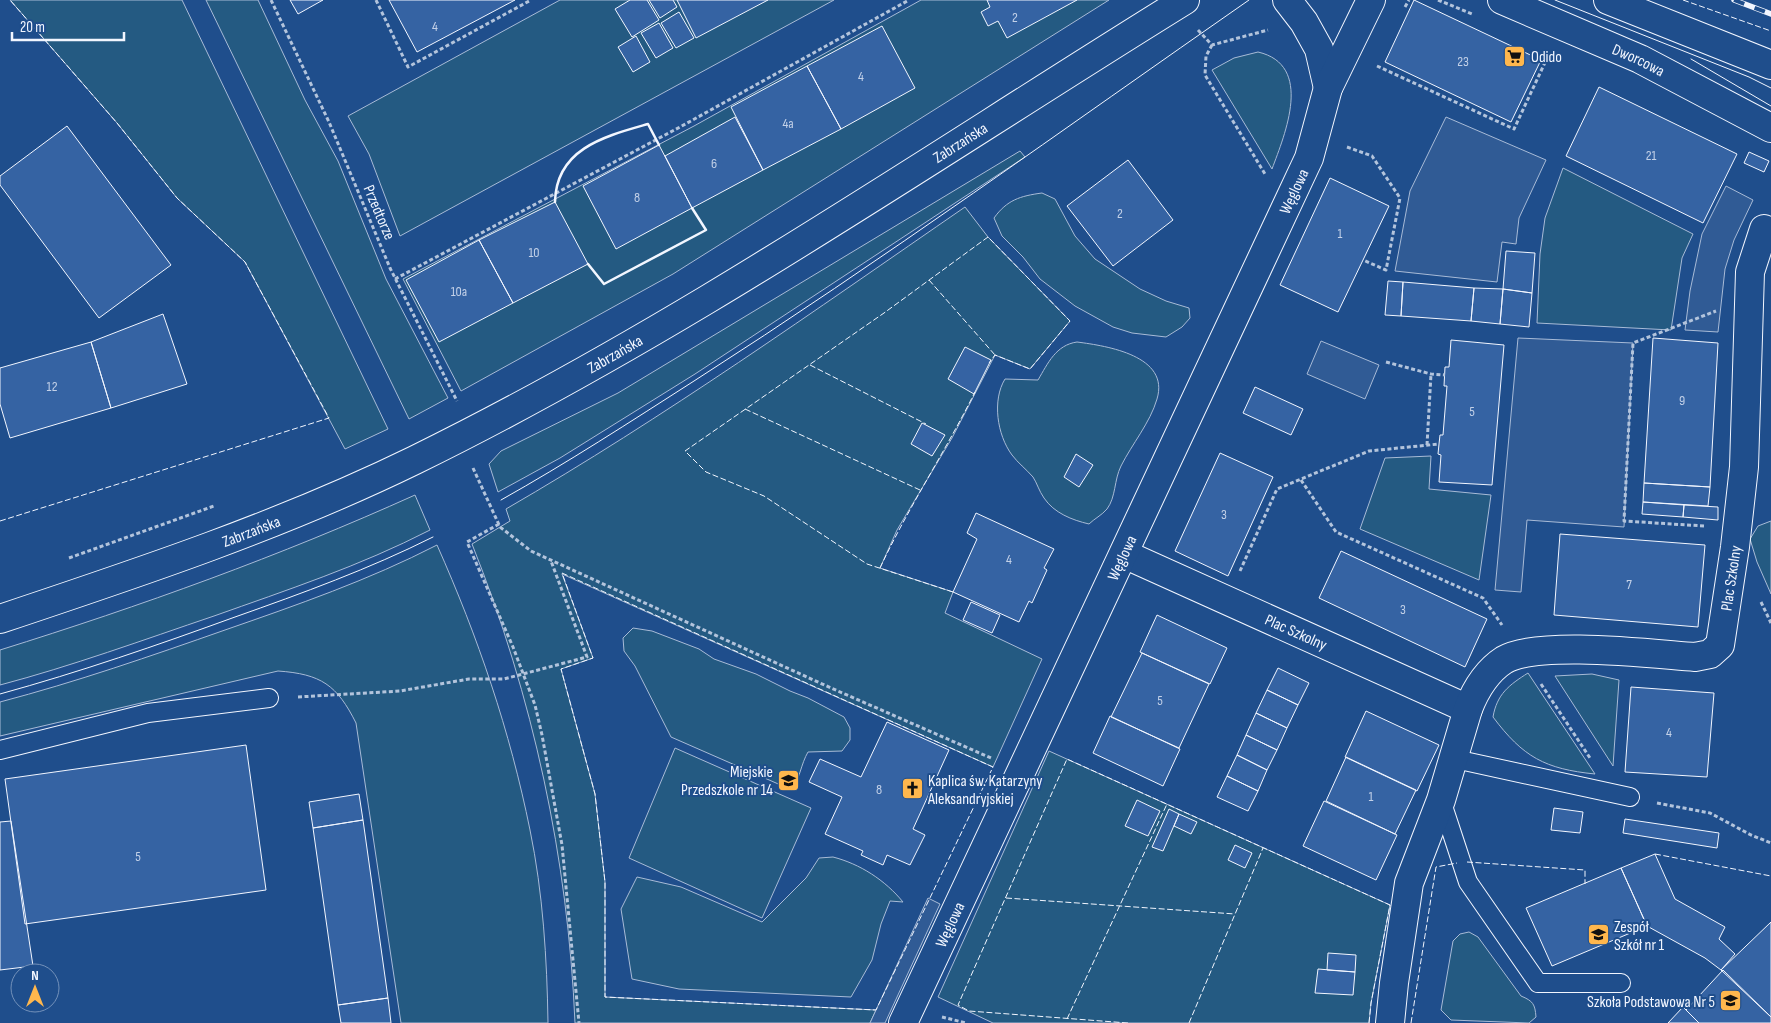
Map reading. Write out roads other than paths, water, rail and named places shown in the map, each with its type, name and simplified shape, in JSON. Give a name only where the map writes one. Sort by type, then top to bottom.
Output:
[{"type":"street","name":"Zabrzańska","points":[[0,619],[134,574],[274,522],[363,484],[465,434],[680,315],[796,246],[1185,0]]},
{"type":"street","name":"Węglowa","points":[[1287,0],[1304,22],[1319,49],[1328,88]]},
{"type":"street","name":"Węglowa","points":[[903,1023],[1308,158],[1328,88],[1371,0]]},
{"type":"street","name":"Dworcowa","points":[[1502,0],[1640,59],[1771,128]]},
{"type":"street","points":[[1608,0],[1771,65]]},
{"type":"street","name":"Plac Szkolny","points":[[1390,1023],[1409,883],[1441,800],[1473,694],[1486,677],[1504,660],[1522,654],[1565,649],[1695,657],[1710,654],[1720,645],[1744,466],[1750,272],[1764,229]]},
{"type":"street","name":"Plac Szkolny","points":[[1124,554],[1468,709]]},
{"type":"lane","points":[[0,750],[148,713],[269,698]]},
{"type":"lane","points":[[1455,758],[1622,796]]},
{"type":"lane","points":[[1441,800],[1468,882],[1538,983],[1621,983]]},
{"type":"tram line","points":[[501,500],[550,472],[765,335],[973,193],[1249,0]]},
{"type":"tram line","points":[[1555,0],[1749,77],[1771,88]]},
{"type":"tram line","points":[[1691,59],[1771,106]]},
{"type":"tram line","points":[[0,694],[119,658],[286,599],[360,570],[433,537]]},
{"type":"railway","points":[[1734,0],[1771,14]]},
{"type":"place","name":"Odido","points":[[1515,56]]},
{"type":"place","name":"Miejskie Przedszkole nr 14","points":[[789,780]]},
{"type":"place","name":"Kaplica św. Katarzyny Aleksandryjskiej","points":[[912,789]]},
{"type":"place","name":"Zespół Szkół nr 1","points":[[1598,935]]},
{"type":"place","name":"Szkoła Podstawowa Nr 5","points":[[1731,1001]]}]
